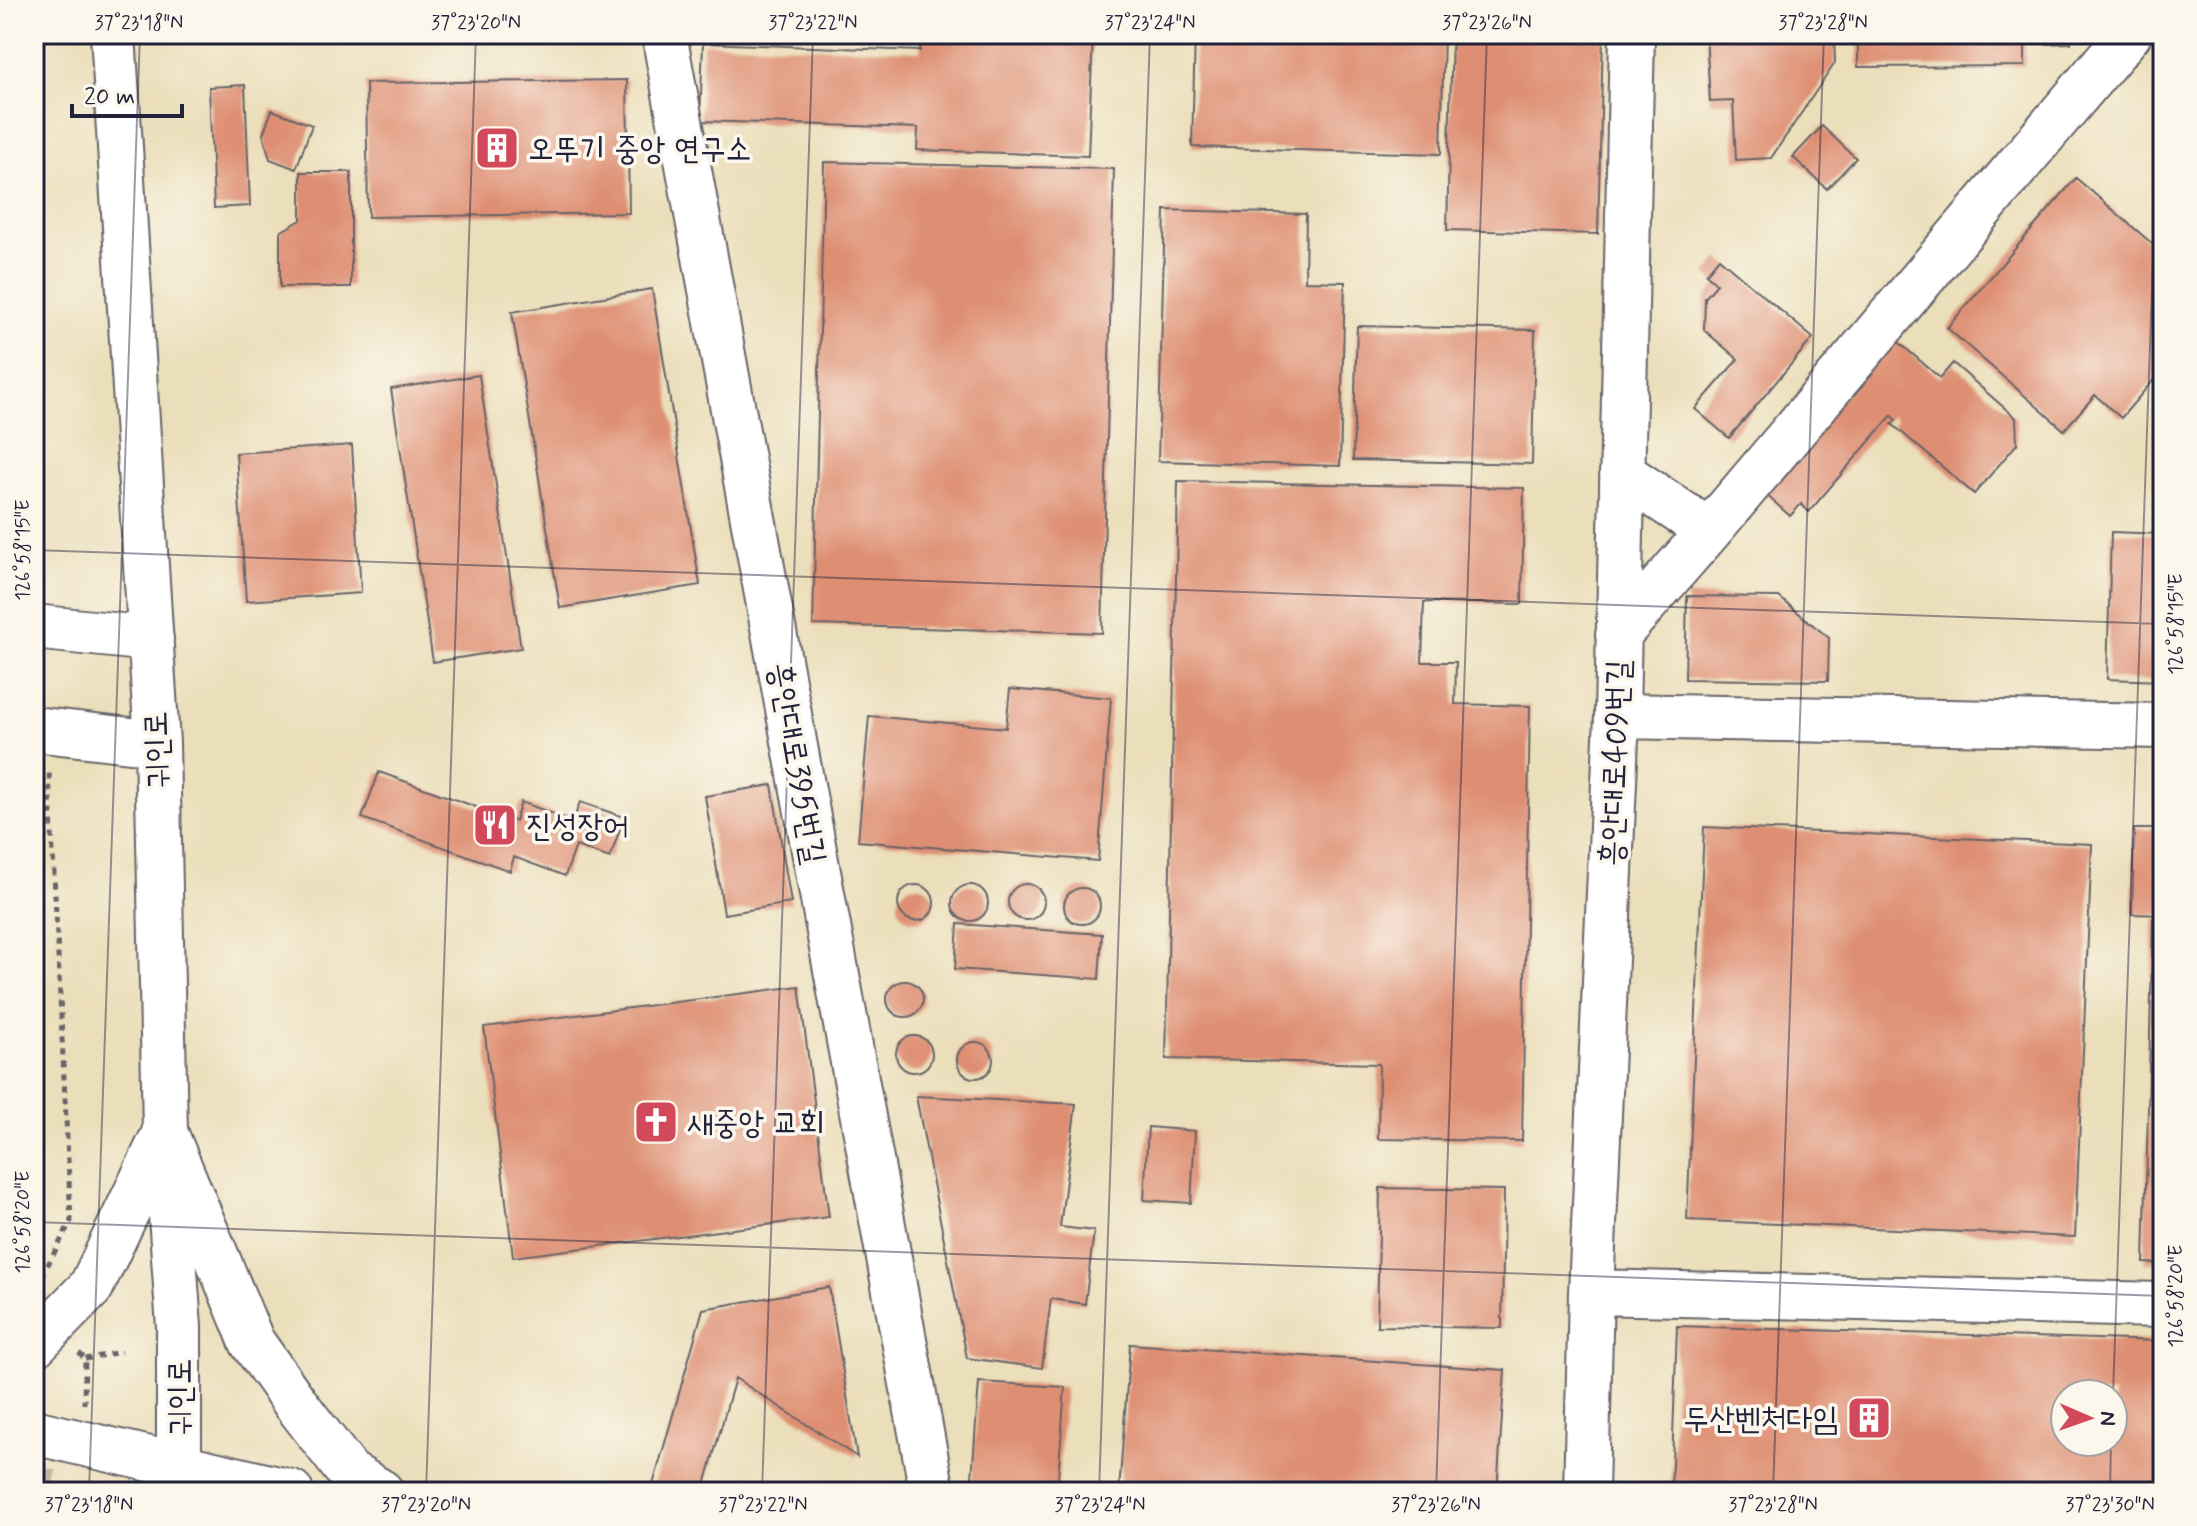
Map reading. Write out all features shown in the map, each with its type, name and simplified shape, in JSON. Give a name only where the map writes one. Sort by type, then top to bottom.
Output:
[{"type":"street","name":"귀인로","points":[[113,34],[157,743],[165,1132],[179,1327],[179,1479]]},
{"type":"street","name":"흥안대로395번길","points":[[664,34],[932,1492]]},
{"type":"street","name":"흥안대로409번길","points":[[1586,1492],[1591,1292],[1617,716],[1632,34]]},
{"type":"street","points":[[1618,635],[2129,34]]},
{"type":"street","points":[[1622,473],[1709,531]]},
{"type":"street","points":[[36,627],[151,639]]},
{"type":"street","points":[[1617,716],[2163,726]]},
{"type":"street","points":[[34,729],[157,743]]},
{"type":"street","points":[[34,1345],[91,1287],[165,1132]]},
{"type":"street","points":[[165,1132],[252,1342],[349,1473],[381,1492]]},
{"type":"street","points":[[1591,1292],[2163,1305]]},
{"type":"street","points":[[34,1432],[179,1479],[291,1492]]},
{"type":"path","points":[[34,438],[36,627]]},
{"type":"path","points":[[40,1281],[71,1221],[49,772]]},
{"type":"path","points":[[77,1351],[85,1359],[83,1414]]},
{"type":"path","points":[[85,1359],[121,1352]]},
{"type":"building","points":[[921,34],[1093,34],[1088,156],[917,150],[918,128],[700,121],[703,43],[920,51]]},
{"type":"building","points":[[1195,34],[1444,34],[1441,154],[1192,147]]},
{"type":"building","points":[[1452,34],[1603,35],[1598,234],[1447,230]]},
{"type":"building","points":[[1706,34],[1834,34],[1835,63],[1771,158],[1736,160],[1733,101],[1710,102]]},
{"type":"building","points":[[1858,34],[2025,34],[2025,66],[1858,67]]},
{"type":"building","points":[[2042,34],[2070,34],[2071,43],[2043,44]]},
{"type":"building","name":"오뚜기 중앙 연구소","points":[[627,80],[629,213],[368,217],[366,83]]},
{"type":"building","points":[[245,85],[250,206],[214,208],[209,87]]},
{"type":"building","points":[[272,110],[312,125],[296,169],[270,159],[263,134]]},
{"type":"building","points":[[1822,126],[1856,158],[1827,189],[1793,157]]},
{"type":"building","points":[[824,162],[1114,169],[1102,633],[813,625]]},
{"type":"building","points":[[301,172],[351,172],[351,287],[280,287],[280,232],[301,220]]},
{"type":"building","points":[[2076,178],[2163,253],[2163,369],[2121,418],[2095,395],[2064,430],[1947,328]]},
{"type":"building","points":[[1165,210],[1306,214],[1305,281],[1345,282],[1340,466],[1158,461]]},
{"type":"building","points":[[1719,258],[1813,338],[1729,438],[1695,409],[1738,359],[1704,330],[1705,298],[1717,284],[1706,274]]},
{"type":"building","points":[[652,289],[700,585],[560,608],[512,312]]},
{"type":"building","points":[[1357,326],[1535,330],[1532,464],[1353,460]]},
{"type":"building","points":[[1894,338],[1940,378],[1953,363],[2016,418],[2017,444],[1974,494],[1892,424],[1896,420],[1892,415],[1809,512],[1801,504],[1790,516],[1763,492]]},
{"type":"building","points":[[479,375],[521,648],[433,662],[391,389]]},
{"type":"building","points":[[352,445],[361,593],[246,601],[236,453]]},
{"type":"building","points":[[1178,481],[1524,488],[1522,604],[1424,602],[1422,662],[1456,662],[1455,704],[1530,706],[1522,1141],[1378,1139],[1379,1064],[1166,1059]]},
{"type":"building","points":[[2111,532],[2163,534],[2163,681],[2107,679]]},
{"type":"building","points":[[1687,596],[1779,597],[1829,638],[1828,681],[1685,679]]},
{"type":"building","points":[[1010,689],[1111,698],[1098,861],[858,841],[869,716],[1006,728]]},
{"type":"building","points":[[379,772],[515,821],[521,802],[573,821],[580,802],[624,817],[610,858],[576,846],[565,876],[514,857],[510,871],[362,818]]},
{"type":"building","points":[[772,785],[791,903],[724,914],[705,796]]},
{"type":"building","points":[[1704,827],[2092,844],[2075,1237],[1687,1220]]},
{"type":"building","points":[[2134,829],[2163,829],[2163,915],[2132,914]]},
{"type":"building","points":[[1026,884],[1039,889],[1044,902],[1039,915],[1026,920],[1013,915],[1008,902],[1013,889]]},
{"type":"building","points":[[916,885],[929,890],[934,903],[929,916],[916,921],[903,916],[898,903],[903,890]]},
{"type":"building","points":[[970,885],[983,890],[988,903],[983,916],[970,921],[957,916],[952,903],[957,890]]},
{"type":"building","points":[[1082,888],[1095,893],[1100,906],[1095,919],[1082,924],[1069,919],[1064,906],[1069,893]]},
{"type":"building","points":[[2153,919],[2163,919],[2163,1264],[2144,1263]]},
{"type":"building","points":[[958,924],[1102,934],[1099,979],[955,969]]},
{"type":"building","points":[[905,981],[918,986],[923,999],[918,1012],[905,1017],[892,1012],[887,999],[892,986]]},
{"type":"building","name":"새중앙 교회","points":[[799,986],[829,1217],[513,1257],[484,1027]]},
{"type":"building","points":[[914,1036],[927,1041],[932,1054],[927,1067],[914,1072],[901,1067],[896,1054],[901,1041]]},
{"type":"building","points":[[975,1042],[988,1047],[993,1060],[988,1073],[975,1078],[962,1073],[957,1060],[962,1047]]},
{"type":"building","points":[[916,1096],[1076,1104],[1060,1227],[1094,1231],[1085,1304],[1051,1299],[1042,1368],[967,1358]]},
{"type":"building","points":[[1148,1127],[1195,1131],[1191,1203],[1144,1200]]},
{"type":"building","points":[[1380,1188],[1504,1190],[1502,1328],[1377,1326]]},
{"type":"building","points":[[829,1287],[857,1457],[735,1378],[703,1492],[651,1492],[703,1309]]},
{"type":"building","name":"두산벤처다임","points":[[1677,1326],[2163,1341],[2163,1492],[1671,1492]]},
{"type":"building","points":[[1130,1344],[1505,1370],[1497,1492],[1119,1492]]},
{"type":"building","points":[[979,1382],[1065,1387],[1057,1492],[971,1492]]},
{"type":"tunnel","points":[[34,1488],[51,1492]]},
{"type":"place","name":"오뚜기 중앙 연구소","points":[[497,148]]},
{"type":"place","name":"진성장어","points":[[495,825]]},
{"type":"place","name":"새중앙 교회","points":[[656,1122]]},
{"type":"place","name":"두산벤처다임","points":[[1869,1418]]}]
